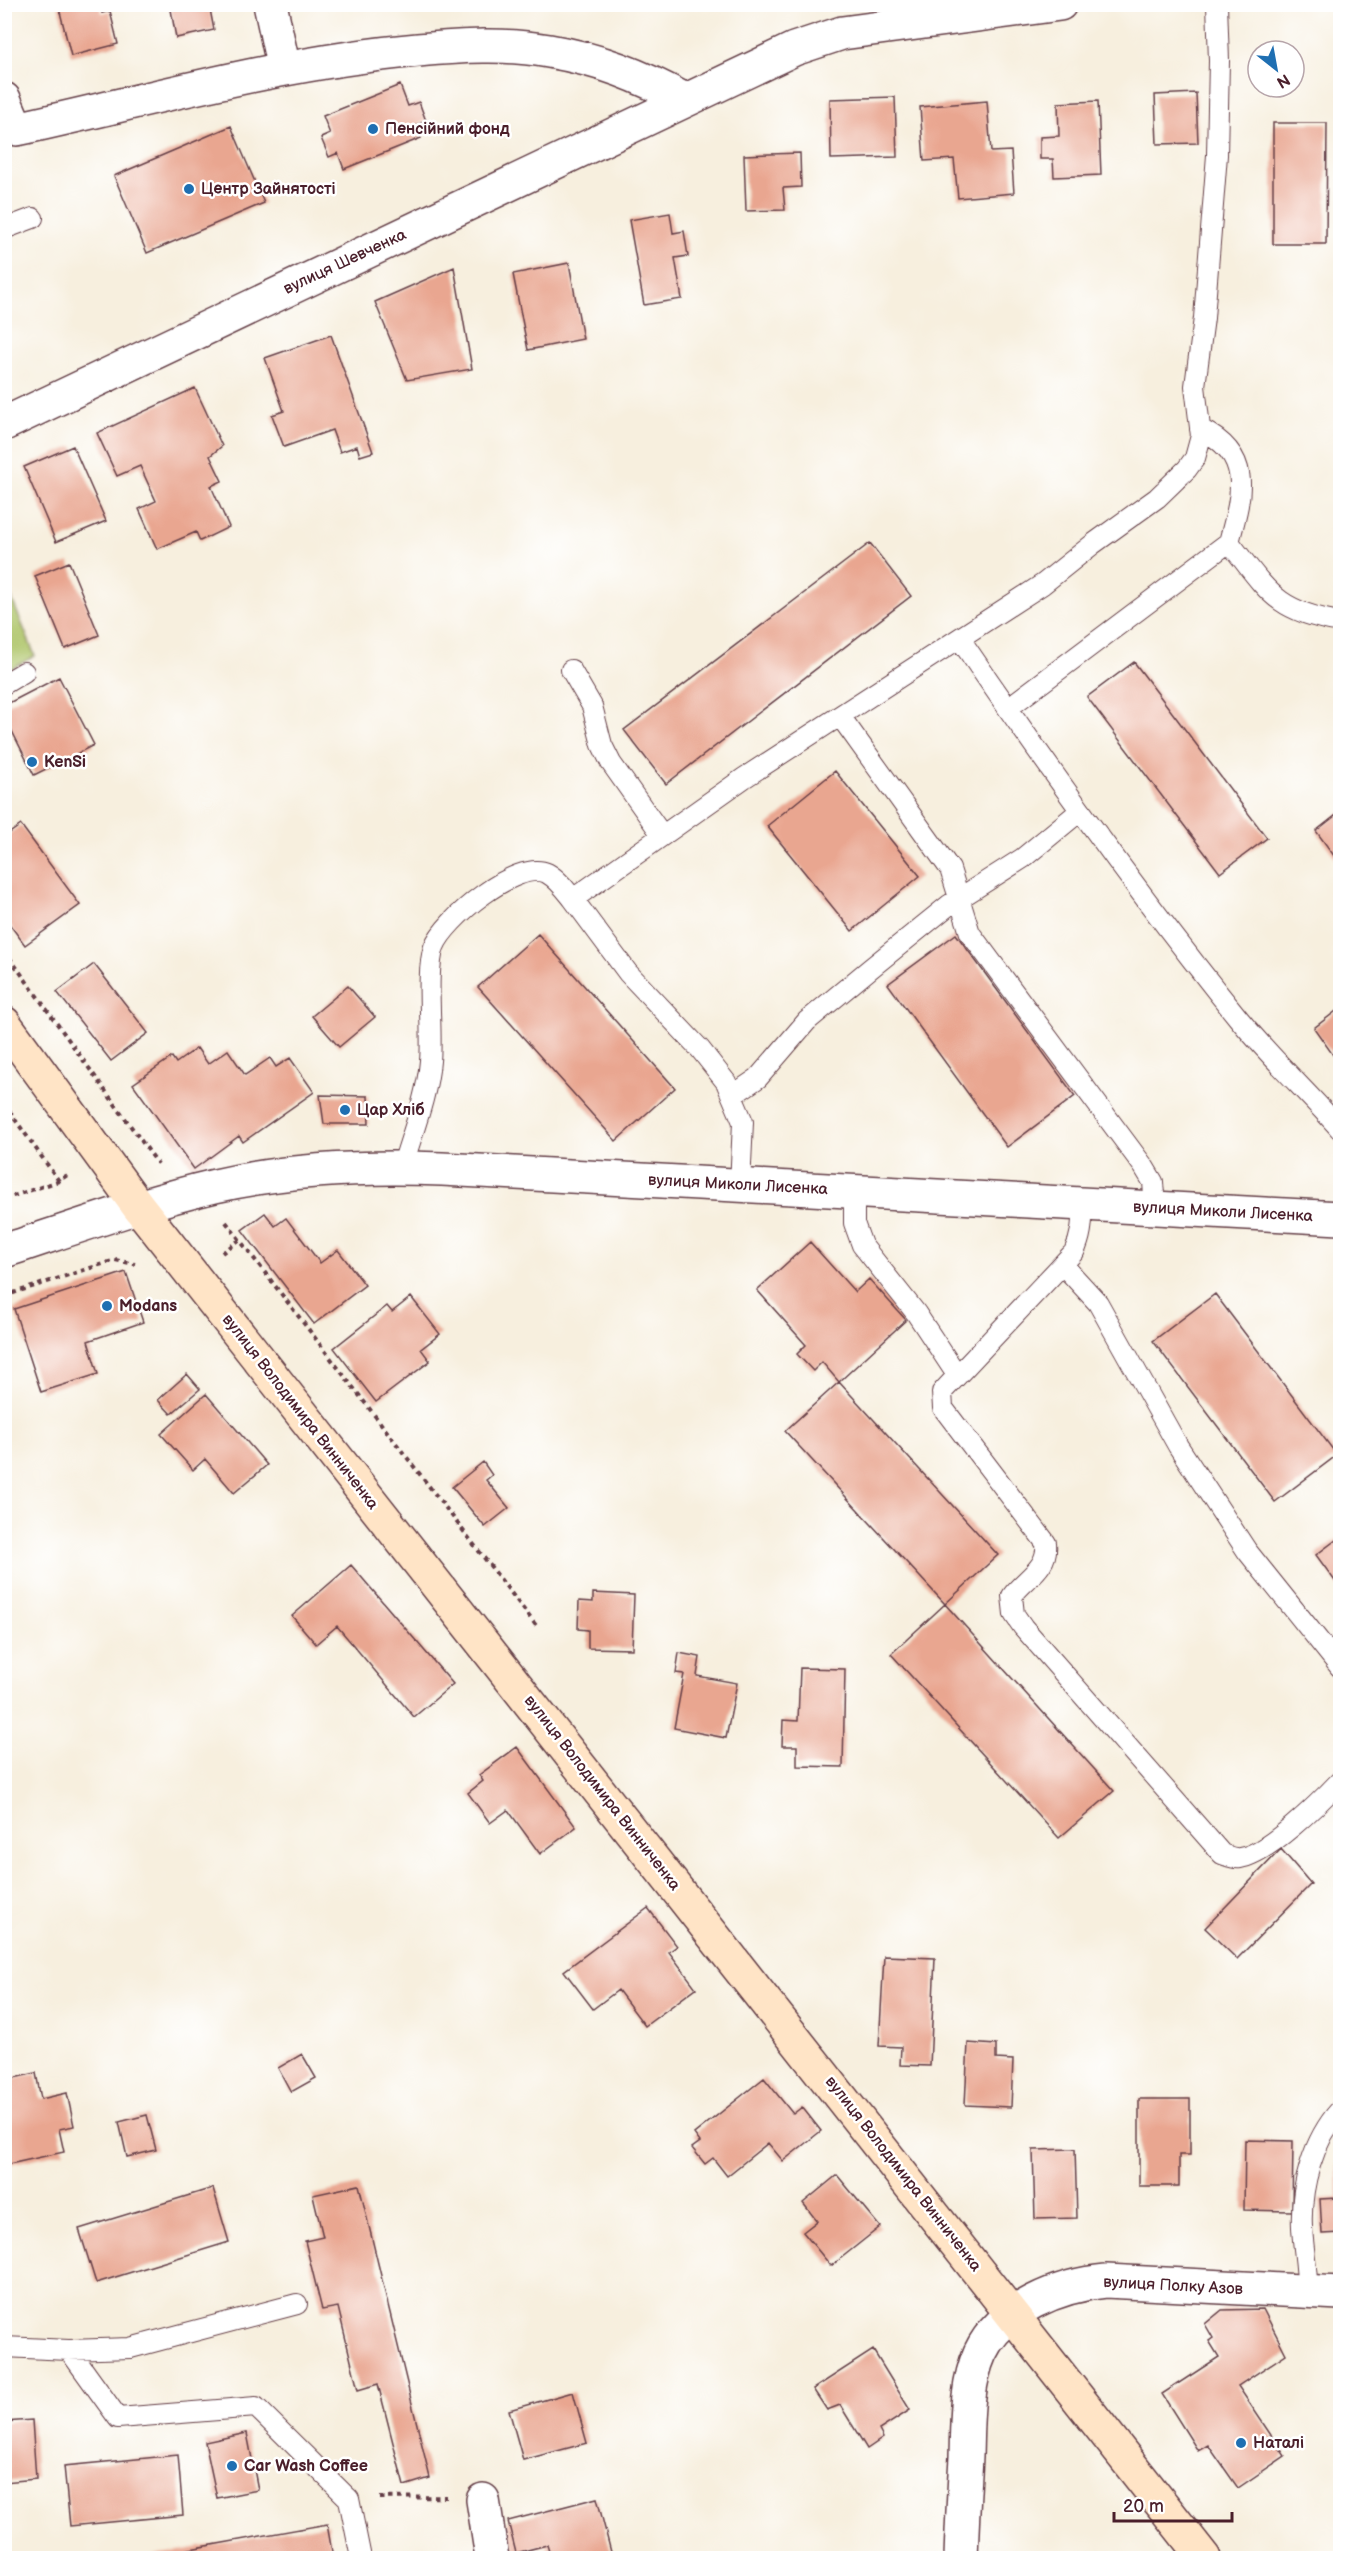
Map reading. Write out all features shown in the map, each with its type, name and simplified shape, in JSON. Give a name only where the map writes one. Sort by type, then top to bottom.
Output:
[{"type":"main road","name":"вулиця Володимира Винниченка","points":[[4,1023],[138,1206],[1204,2559]]},
{"type":"street","points":[[270,4],[284,69]]},
{"type":"street","name":"вулиця Шевченка","points":[[4,424],[794,49],[842,33],[1060,4]]},
{"type":"street","points":[[4,99],[17,129],[284,69],[375,54],[497,46],[549,51],[601,63],[639,75],[685,100]]},
{"type":"street","name":"вулиця Миколи Лисенка","points":[[4,1251],[138,1206],[215,1186],[356,1167],[740,1185],[1341,1218]]},
{"type":"street","name":"вулиця Полку Азов","points":[[961,2559],[972,2380],[980,2353],[993,2332],[1014,2315],[1042,2296],[1083,2283],[1106,2281],[1341,2293]]},
{"type":"street","points":[[483,2500],[492,2559]]},
{"type":"lane","points":[[573,899],[744,778],[1043,584],[1175,483],[1195,458],[1200,447],[1200,429],[1195,386],[1204,318],[1217,155],[1219,62],[1217,4]]},
{"type":"lane","points":[[4,229],[33,218]]},
{"type":"lane","points":[[1008,708],[1229,542],[1241,487],[1238,464],[1219,440],[1200,429]]},
{"type":"lane","points":[[1229,542],[1272,595],[1282,603],[1313,617],[1341,622]]},
{"type":"lane","points":[[960,639],[1080,811],[1240,1020],[1341,1129]]},
{"type":"lane","points":[[571,670],[592,706],[602,745],[611,763],[662,835]]},
{"type":"lane","points":[[4,684],[24,672]]},
{"type":"lane","points":[[840,716],[950,869],[960,896],[963,915],[976,941],[1144,1167],[1153,1182],[1155,1208]]},
{"type":"lane","points":[[733,1095],[758,1078],[807,1020],[960,896],[1023,858],[1080,811]]},
{"type":"lane","points":[[402,1168],[428,1079],[431,1039],[431,962],[437,941],[454,919],[476,900],[521,874],[534,871],[546,873],[558,881],[616,959],[716,1067],[733,1095],[743,1122],[740,1185]]},
{"type":"lane","points":[[854,1191],[854,1223],[862,1245],[916,1313],[957,1375]]},
{"type":"lane","points":[[1083,1204],[1080,1240],[1063,1265],[942,1392],[943,1408],[1046,1543],[1047,1554],[1044,1563],[1012,1596],[1014,1614],[1215,1848],[1232,1858],[1242,1858],[1256,1852],[1297,1822],[1341,1781]]},
{"type":"lane","points":[[1063,1265],[1098,1303],[1178,1446],[1247,1551],[1341,1667]]},
{"type":"lane","points":[[1307,2292],[1302,2228],[1304,2191],[1322,2135],[1341,2110]]},
{"type":"lane","points":[[4,2347],[69,2350],[130,2348],[297,2304]]},
{"type":"lane","points":[[69,2350],[118,2418],[256,2407],[349,2499],[361,2559]]},
{"type":"path","points":[[4,950],[132,1130]]},
{"type":"path","points":[[4,1104],[59,1181]]},
{"type":"path","points":[[224,1220],[538,1628]]},
{"type":"path","points":[[4,1296],[115,1260],[132,1262],[140,1269]]},
{"type":"path","points":[[349,2499],[433,2496]]},
{"type":"green space","points":[[4,580],[35,656],[5,672],[4,672]]},
{"type":"building","points":[[58,4],[100,4],[102,13],[110,11],[118,44],[71,56]]},
{"type":"building","points":[[170,4],[209,4],[214,30],[176,38]]},
{"type":"building","name":"Пенсійний фонд","points":[[400,85],[408,106],[419,102],[426,121],[416,125],[421,138],[344,169],[338,153],[329,157],[321,138],[330,134],[323,116]]},
{"type":"building","points":[[1196,93],[1198,143],[1157,144],[1155,95]]},
{"type":"building","points":[[895,97],[897,157],[831,159],[830,99]]},
{"type":"building","points":[[987,101],[991,152],[1011,151],[1014,193],[958,198],[954,159],[924,161],[920,107]]},
{"type":"building","points":[[1098,101],[1101,175],[1054,177],[1053,159],[1040,159],[1040,137],[1059,136],[1058,103]]},
{"type":"building","points":[[1273,123],[1327,123],[1326,244],[1273,244]]},
{"type":"building","name":"Центр Зайнятості","points":[[231,126],[264,203],[147,253],[114,176]]},
{"type":"building","points":[[800,153],[801,187],[783,188],[785,210],[746,211],[744,155]]},
{"type":"building","points":[[670,213],[673,233],[684,231],[688,256],[675,258],[682,299],[644,305],[629,220]]},
{"type":"building","points":[[569,263],[583,339],[528,350],[513,274]]},
{"type":"building","points":[[454,267],[472,369],[407,380],[375,302]]},
{"type":"building","points":[[331,335],[373,452],[360,456],[357,446],[340,452],[332,430],[284,447],[272,415],[284,411],[265,358]]},
{"type":"building","points":[[195,388],[222,446],[210,456],[222,481],[211,486],[229,527],[200,541],[196,532],[157,549],[139,509],[156,501],[140,466],[117,476],[97,433]]},
{"type":"building","points":[[73,446],[106,521],[56,542],[24,467]]},
{"type":"building","points":[[870,543],[911,596],[666,784],[624,730]]},
{"type":"building","points":[[69,562],[99,635],[65,649],[35,576]]},
{"type":"building","points":[[1134,662],[1267,838],[1220,873],[1087,697]]},
{"type":"building","points":[[59,677],[94,745],[34,775],[5,717],[5,705]]},
{"type":"building","points":[[835,771],[920,876],[852,931],[767,826]]},
{"type":"building","points":[[1340,812],[1340,864],[1316,831]]},
{"type":"building","points":[[21,825],[80,905],[25,945],[4,917],[4,837]]},
{"type":"building","points":[[538,934],[675,1088],[616,1141],[478,987]]},
{"type":"building","points":[[956,934],[1075,1096],[1007,1147],[888,984]]},
{"type":"building","points":[[94,964],[148,1033],[111,1061],[57,992]]},
{"type":"building","points":[[348,986],[375,1017],[339,1047],[312,1016]]},
{"type":"building","points":[[1340,1008],[1340,1065],[1314,1028]]},
{"type":"building","points":[[197,1048],[208,1064],[228,1050],[245,1075],[270,1058],[276,1067],[290,1058],[314,1092],[243,1142],[239,1136],[194,1169],[133,1084],[172,1057],[176,1063]]},
{"type":"building","name":"Цар Хліб","points":[[320,1095],[368,1096],[369,1124],[324,1124]]},
{"type":"building","points":[[265,1213],[275,1226],[286,1218],[320,1263],[338,1250],[365,1285],[314,1324],[242,1230]]},
{"type":"building","points":[[810,1242],[855,1292],[869,1279],[906,1320],[839,1382],[822,1362],[813,1371],[797,1354],[806,1345],[757,1290]]},
{"type":"building","points":[[126,1272],[143,1322],[88,1341],[98,1374],[41,1392],[14,1309]]},
{"type":"building","points":[[1215,1294],[1337,1455],[1275,1502],[1153,1341]]},
{"type":"building","points":[[411,1297],[440,1334],[421,1349],[430,1361],[376,1402],[334,1348],[387,1306],[392,1312]]},
{"type":"building","points":[[187,1374],[200,1389],[171,1414],[158,1400]]},
{"type":"building","points":[[839,1382],[998,1555],[945,1604],[785,1431]]},
{"type":"building","points":[[206,1394],[267,1465],[234,1493],[205,1459],[193,1470],[161,1434]]},
{"type":"building","points":[[483,1462],[492,1475],[486,1480],[509,1508],[485,1527],[452,1487]]},
{"type":"building","points":[[1340,1537],[1340,1588],[1316,1555]]},
{"type":"building","points":[[351,1565],[453,1684],[414,1717],[337,1626],[316,1644],[292,1616]]},
{"type":"building","points":[[593,1593],[634,1595],[632,1649],[588,1648],[588,1630],[578,1629],[579,1601],[593,1602]]},
{"type":"building","points":[[945,1604],[1114,1791],[1059,1838],[891,1654]]},
{"type":"building","points":[[679,1653],[700,1657],[697,1676],[737,1683],[726,1738],[674,1728],[684,1674],[676,1673]]},
{"type":"building","points":[[800,1668],[845,1669],[843,1767],[797,1766],[797,1746],[782,1746],[783,1720],[798,1721]]},
{"type":"building","points":[[517,1747],[576,1827],[540,1854],[508,1810],[490,1823],[468,1793],[483,1781],[479,1775]]},
{"type":"building","points":[[1281,1849],[1311,1884],[1237,1959],[1205,1928]]},
{"type":"building","points":[[648,1908],[677,1946],[669,1952],[696,1988],[645,2026],[618,1990],[593,2009],[564,1971]]},
{"type":"building","points":[[884,1956],[935,1958],[930,2066],[900,2065],[901,2047],[879,2046]]},
{"type":"building","points":[[968,2043],[996,2045],[996,2059],[1013,2060],[1011,2107],[965,2105]]},
{"type":"building","points":[[302,2054],[316,2078],[291,2092],[278,2068]]},
{"type":"building","points":[[36,2073],[41,2099],[67,2093],[74,2126],[59,2129],[64,2152],[5,2165],[5,2080]]},
{"type":"building","points":[[764,2078],[793,2114],[802,2107],[821,2131],[783,2161],[768,2143],[727,2176],[713,2158],[705,2164],[692,2148],[700,2142],[694,2134]]},
{"type":"building","points":[[1139,2099],[1190,2099],[1190,2155],[1179,2155],[1179,2186],[1139,2186]]},
{"type":"building","points":[[147,2115],[156,2150],[127,2157],[119,2122]]},
{"type":"building","points":[[1245,2140],[1293,2141],[1292,2211],[1244,2210]]},
{"type":"building","points":[[1075,2149],[1077,2218],[1035,2219],[1033,2150]]},
{"type":"building","points":[[1337,2159],[1340,2159],[1340,2233],[1322,2234],[1320,2199],[1338,2198]]},
{"type":"building","points":[[837,2175],[880,2227],[831,2266],[803,2232],[817,2221],[803,2203]]},
{"type":"building","points":[[359,2185],[430,2478],[404,2486],[378,2384],[358,2390],[338,2307],[322,2310],[305,2241],[323,2237],[313,2195]]},
{"type":"building","points":[[213,2188],[229,2242],[96,2283],[79,2229]]},
{"type":"building","points":[[1263,2309],[1286,2354],[1238,2386],[1285,2456],[1238,2488],[1208,2445],[1198,2451],[1162,2394],[1219,2357],[1209,2341],[1213,2338],[1205,2324],[1222,2310]]},
{"type":"building","points":[[873,2350],[910,2410],[879,2430],[883,2438],[867,2449],[840,2405],[827,2410],[813,2389]]},
{"type":"building","points":[[573,2392],[587,2443],[523,2460],[509,2410]]},
{"type":"building","points":[[32,2420],[36,2479],[4,2482],[4,2422]]},
{"type":"building","name":"Car Wash Coffee","points":[[247,2433],[258,2490],[217,2498],[205,2442]]},
{"type":"building","points":[[178,2455],[183,2515],[70,2526],[64,2466]]},
{"type":"building","points":[[597,2498],[612,2556],[551,2558],[547,2545],[516,2553],[508,2521]]},
{"type":"building","points":[[327,2524],[333,2558],[146,2558],[146,2557]]},
{"type":"place","name":"Пенсійний фонд","points":[[373,129]]},
{"type":"place","name":"Центр Зайнятості","points":[[189,189]]},
{"type":"place","name":"KenSi","points":[[32,762]]},
{"type":"place","name":"Цар Хліб","points":[[345,1110]]},
{"type":"place","name":"Modans","points":[[107,1306]]},
{"type":"place","name":"Наталі","points":[[1241,2443]]},
{"type":"place","name":"Car Wash Coffee","points":[[232,2466]]}]
